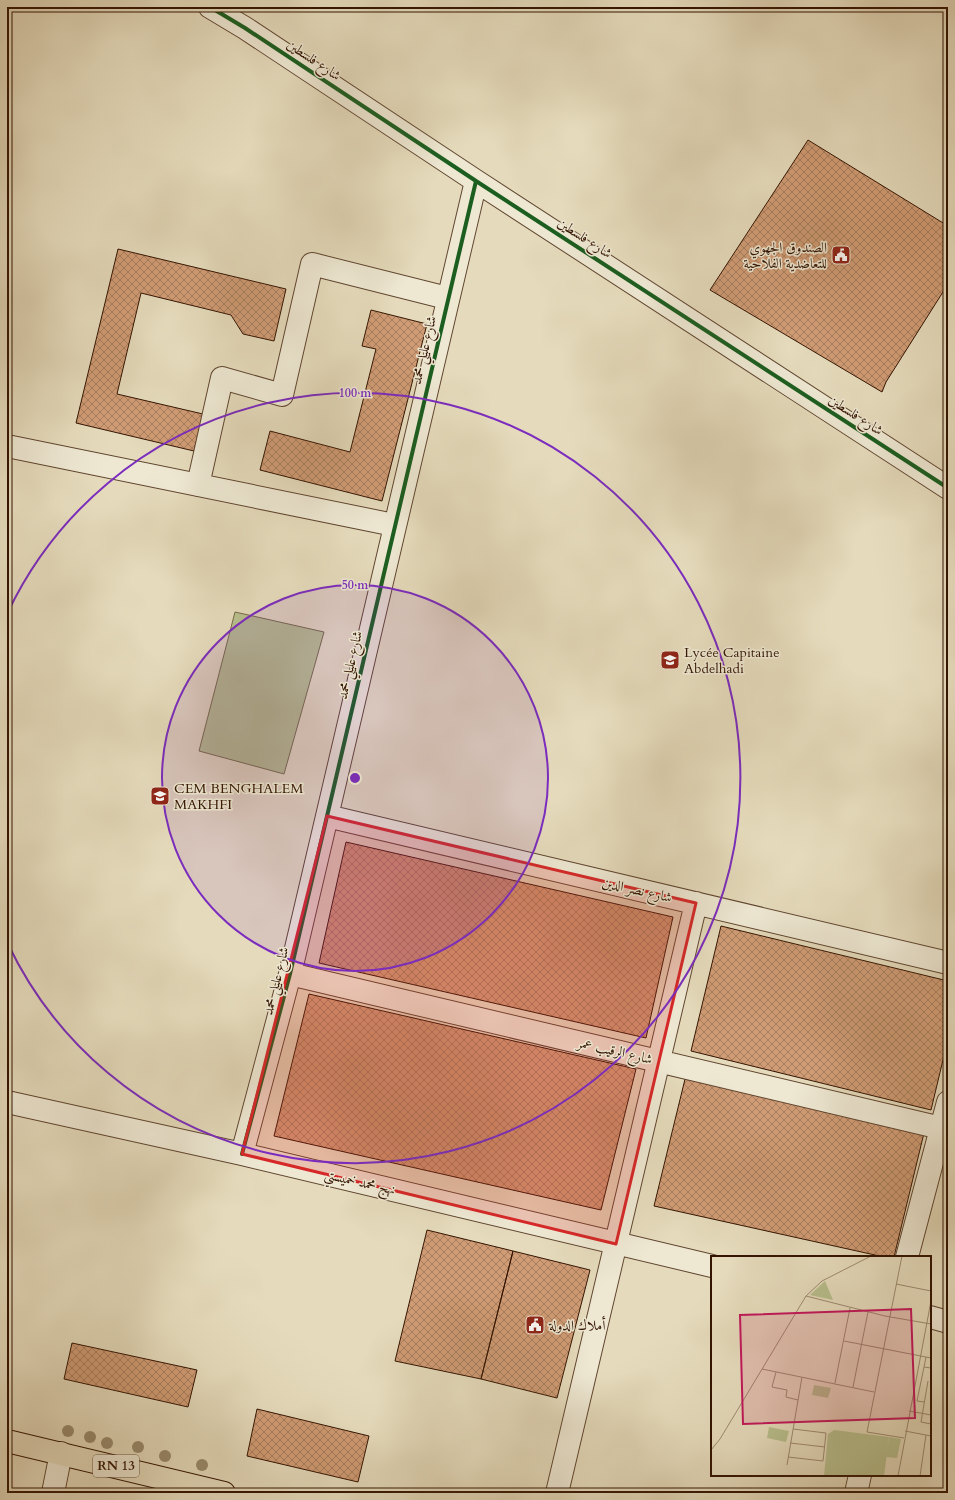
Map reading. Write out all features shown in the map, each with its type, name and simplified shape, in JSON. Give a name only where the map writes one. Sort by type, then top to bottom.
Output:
[{"type":"main road","name":"RN 13","points":[[7,1441],[224,1493]]},
{"type":"street","name":"شارع فلسطين","points":[[210,7],[251,32],[476,181],[948,488]]},
{"type":"street","name":"شارع عليلي محمد","points":[[242,1154],[290,974],[394,525],[476,181]]},
{"type":"street","points":[[198,485],[222,378],[282,395],[312,264],[448,298]]},
{"type":"street","points":[[7,446],[394,525]]},
{"type":"street","name":"شارع نصر الدين","points":[[327,816],[948,963]]},
{"type":"street","points":[[557,1493],[616,1244],[657,1061],[696,903]]},
{"type":"street","name":"شارع الرقيب عمر","points":[[290,974],[941,1128]]},
{"type":"street","name":"نهج محمد خميستي","points":[[7,1102],[242,1154],[711,1266]]},
{"type":"street","points":[[907,1256],[948,1102]]},
{"type":"street","points":[[931,1317],[948,1322]]},
{"type":"street","points":[[53,1493],[61,1453]]},
{"type":"street","points":[[856,1493],[860,1476]]},
{"type":"highlighted area","points":[[327,816],[696,903],[616,1244],[242,1154]]},
{"type":"green space","points":[[235,612],[324,632],[284,774],[199,751]]},
{"type":"building","name":"الصندوق الجهوي للتعاضدية الفلاحية","points":[[808,140],[948,226],[948,284],[886,382],[882,392],[710,290]]},
{"type":"building","points":[[118,249],[286,289],[274,341],[243,334],[231,315],[141,293],[117,394],[203,414],[194,451],[76,423]]},
{"type":"building","points":[[371,310],[427,324],[382,501],[260,470],[270,431],[350,452],[376,349],[362,346]]},
{"type":"building","points":[[346,842],[673,917],[646,1038],[319,963]]},
{"type":"building","points":[[721,926],[948,981],[948,1039],[931,1110],[691,1051]]},
{"type":"building","points":[[309,994],[636,1069],[601,1210],[274,1136]]},
{"type":"building","points":[[686,1075],[924,1133],[894,1256],[879,1256],[654,1206]]},
{"type":"building","points":[[427,1230],[513,1251],[481,1379],[395,1361]]},
{"type":"building","name":"أملاك الدولة","points":[[513,1251],[590,1270],[557,1398],[481,1379]]},
{"type":"building","points":[[72,1343],[197,1370],[188,1407],[64,1379]]},
{"type":"building","points":[[257,1409],[369,1436],[358,1482],[247,1456]]},
{"type":"cycle path","points":[[210,7],[245,28],[476,181],[948,488]]},
{"type":"cycle path","points":[[242,1154],[290,974],[476,181]]},
{"type":"place","name":"الصندوق الجهوي للتعاضدية الفلاحية","points":[[841,255]]},
{"type":"place","name":"Lycée Capitaine Abdelhadi","points":[[670,660]]},
{"type":"place","name":"CEM BENGHALEM MAKHFI","points":[[160,796]]},
{"type":"place","name":"أملاك الدولة","points":[[535,1325]]}]
